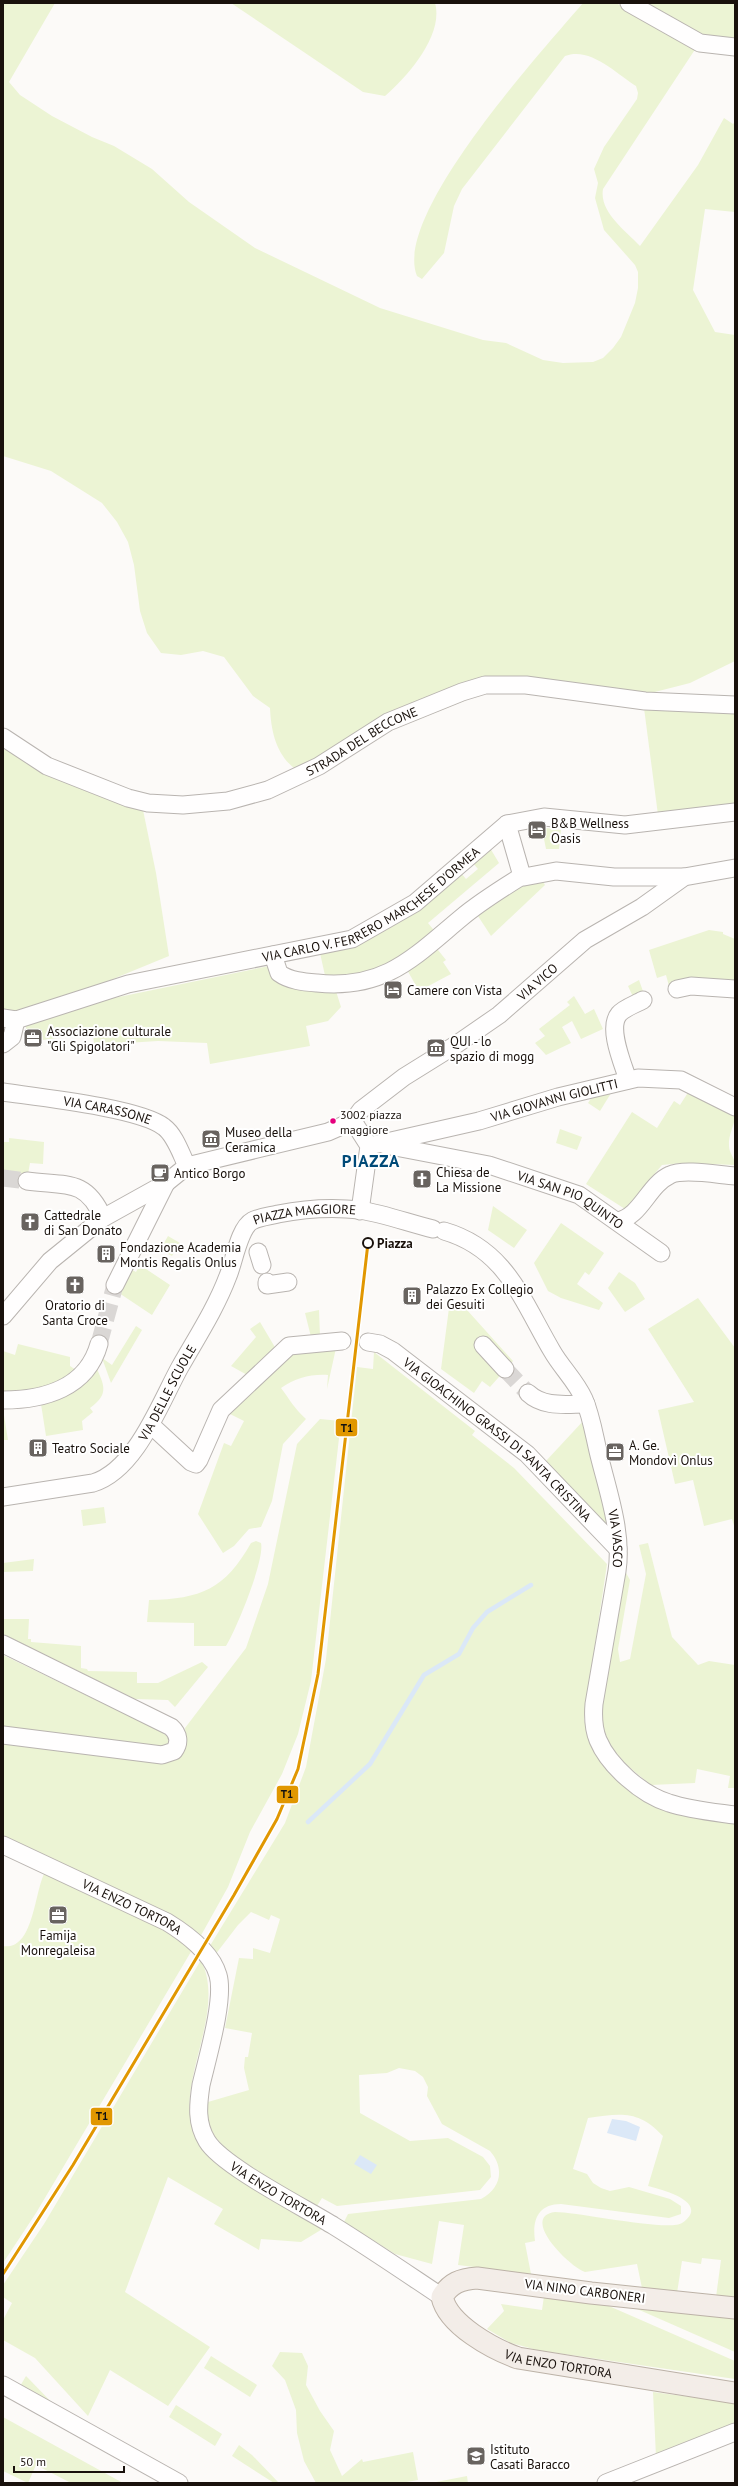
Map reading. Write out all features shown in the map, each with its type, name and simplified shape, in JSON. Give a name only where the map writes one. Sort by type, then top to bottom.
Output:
[{"type":"main road","name":"VIA NINO CARBONERI","points":[[442,2297],[453,2284],[461,2280],[477,2278],[591,2293],[735,2308]]},
{"type":"main road","name":"VIA ENZO TORTORA","points":[[442,2297],[448,2312],[458,2322],[487,2343],[518,2358],[735,2393]]},
{"type":"street","points":[[629,3],[691,39],[704,44],[735,46]]},
{"type":"street","name":"STRADA DEL BECCONE","points":[[3,738],[47,766],[128,798],[148,803],[183,805],[228,800],[268,790],[319,766],[388,722],[462,692],[485,685],[526,685],[645,701],[735,705]]},
{"type":"street","name":"VIA CARLO V. FERRERO MARCHESE D'ORMEA","points":[[10,1019],[128,984],[352,939],[415,903],[507,824],[544,817],[625,825],[735,812]]},
{"type":"street","points":[[507,824],[522,876]]},
{"type":"street","points":[[371,994],[377,986],[394,976],[402,966],[463,917],[522,876],[556,871],[610,876],[684,877]]},
{"type":"street","name":"VIA VICO","points":[[353,1121],[361,1110],[404,1077],[457,1044],[498,1014],[585,940],[642,907],[684,877],[733,871]]},
{"type":"street","points":[[557,882],[578,879],[598,881],[610,876]]},
{"type":"street","points":[[273,955],[276,969],[281,975],[297,980],[317,983],[365,981],[402,966]]},
{"type":"street","points":[[677,989],[691,986],[735,989]]},
{"type":"street","points":[[628,1080],[615,1034],[614,1024],[621,1012],[643,1000]]},
{"type":"street","points":[[3,1044],[14,1034],[10,1019]]},
{"type":"street","name":"VIA GIOVANNI GIOLITTI","points":[[373,1145],[479,1121],[558,1097],[628,1080],[648,1077],[681,1080],[735,1107]]},
{"type":"street","name":"VIA CARASSONE","points":[[3,1092],[95,1106],[157,1123],[170,1134],[187,1166]]},
{"type":"street","points":[[3,1316],[50,1261],[103,1218],[166,1183],[187,1166],[328,1132],[353,1121],[373,1145]]},
{"type":"street","name":"PIAZZA MAGGIORE","points":[[246,1225],[254,1220],[296,1211],[360,1210],[373,1145]]},
{"type":"street","name":"VIA SAN PIO QUINTO","points":[[373,1145],[481,1163],[517,1173],[579,1195],[662,1253]]},
{"type":"street","points":[[617,1221],[628,1217],[652,1190],[669,1175],[681,1173],[735,1176]]},
{"type":"street","points":[[27,1181],[78,1187],[93,1198],[103,1218]]},
{"type":"street","points":[[115,1285],[166,1183]]},
{"type":"street","name":"VIA VASCO","points":[[360,1210],[439,1230],[468,1240],[499,1263],[529,1307],[551,1350],[586,1404],[615,1527],[618,1549],[617,1571],[594,1704],[594,1724],[598,1740],[615,1764],[634,1782],[659,1799],[683,1807],[735,1815]]},
{"type":"street","points":[[246,1225],[258,1253]]},
{"type":"street","name":"VIA DELLE SCUOLE","points":[[3,1497],[102,1480],[117,1469],[152,1426],[228,1276],[246,1225]]},
{"type":"street","points":[[267,1282],[267,1285],[288,1282]]},
{"type":"street","points":[[152,1426],[191,1462],[196,1464],[222,1410],[289,1346],[342,1341]]},
{"type":"street","name":"VIA GIOACHINO GRASSI DI SANTA CRISTINA","points":[[368,1342],[380,1344],[393,1351],[527,1454],[618,1549]]},
{"type":"street","points":[[3,1400],[39,1398],[70,1384],[87,1370],[98,1344]]},
{"type":"street","points":[[483,1345],[505,1369]]},
{"type":"street","points":[[528,1393],[537,1400],[547,1403],[586,1404]]},
{"type":"street","points":[[3,1644],[171,1727],[177,1734],[178,1741],[174,1751],[162,1755],[3,1735]]},
{"type":"street","name":"VIA ENZO TORTORA","points":[[3,1845],[166,1922],[182,1933],[211,1961],[218,1975],[219,1989],[198,2112],[201,2128],[209,2144],[233,2164],[335,2226],[442,2297]]},
{"type":"street","points":[[3,2384],[180,2483]]},
{"type":"street","points":[[606,2483],[735,2432]]},
{"type":"green space","points":[[3,3],[55,3],[9,82],[20,95],[52,116],[92,137],[114,146],[152,169],[189,202],[255,248],[380,308],[483,340],[506,343],[543,360],[563,363],[593,362],[603,358],[621,337],[635,303],[638,288],[638,272],[635,265],[604,230],[595,198],[598,183],[594,169],[604,147],[637,99],[638,93],[636,86],[603,63],[593,58],[574,54],[565,56],[462,189],[454,206],[444,253],[422,279],[417,276],[415,249],[427,214],[448,175],[476,134],[506,94],[583,3],[616,3],[696,48],[603,189],[603,197],[605,205],[614,220],[640,246],[698,165],[724,118],[733,124],[735,122],[735,212],[705,209],[693,290],[715,332],[735,335],[735,661],[690,683],[647,694],[521,678],[295,769],[283,756],[276,742],[273,733],[270,708],[253,696],[224,657],[203,651],[181,655],[161,653],[147,633],[140,611],[134,565],[128,542],[117,522],[102,503],[51,471],[3,456]]},
{"type":"green space","points":[[231,3],[435,3],[436,15],[434,28],[422,54],[404,78],[385,96],[363,92]]},
{"type":"green space","points":[[640,3],[735,3],[735,43],[700,40]]},
{"type":"green space","points":[[644,708],[735,713],[735,805],[658,815]]},
{"type":"green space","points":[[6,749],[143,810],[156,873],[169,956],[96,986],[13,1014],[3,1012],[3,750]]},
{"type":"green space","points":[[546,828],[561,830],[559,849],[546,849],[542,829]]},
{"type":"green space","points":[[490,848],[499,863],[428,923],[437,934],[367,978],[326,980],[320,953],[356,945],[385,931],[411,913],[461,873],[466,879],[478,869],[473,863]]},
{"type":"green space","points":[[540,877],[545,885],[491,936],[476,913],[495,899]]},
{"type":"green space","points":[[709,930],[723,932],[723,934],[735,939],[735,985],[690,982],[669,986],[666,975],[657,978],[649,950]]},
{"type":"green space","points":[[434,945],[446,960],[443,962],[451,974],[419,991],[406,968]]},
{"type":"green space","points":[[269,966],[272,978],[335,988],[341,1007],[328,1021],[306,1026],[310,1046],[210,1064],[207,1043],[158,1041],[94,1045],[93,1033],[43,1040],[41,1029],[28,1035],[25,1024],[109,999]]},
{"type":"green space","points":[[639,980],[644,994],[634,999],[628,986]]},
{"type":"green space","points":[[574,996],[585,1014],[594,1009],[603,1029],[581,1039],[572,1021],[562,1027],[571,1043],[546,1055],[535,1043],[545,1036],[539,1029],[570,1005],[567,1002]]},
{"type":"green space","points":[[613,1090],[600,1111],[588,1103],[594,1094]]},
{"type":"green space","points":[[689,1091],[735,1114],[730,1134],[729,1149],[735,1165],[682,1163],[662,1165],[625,1209],[586,1184],[632,1112],[657,1128],[674,1101],[680,1105]]},
{"type":"green space","points":[[560,1129],[582,1137],[577,1150],[556,1143]]},
{"type":"green space","points":[[9,1138],[44,1142],[43,1164],[30,1163],[28,1174],[3,1171],[3,1142],[9,1142]]},
{"type":"green space","points":[[493,1206],[527,1230],[514,1248],[488,1230]]},
{"type":"green space","points":[[561,1223],[604,1253],[589,1275],[585,1272],[577,1284],[603,1303],[599,1310],[561,1298],[548,1291],[534,1263]]},
{"type":"green space","points":[[168,1236],[180,1243],[172,1256],[160,1250]]},
{"type":"green space","points":[[140,1265],[170,1285],[152,1315],[119,1293],[127,1267],[136,1272]]},
{"type":"green space","points":[[619,1272],[635,1283],[645,1299],[625,1312],[608,1288]]},
{"type":"green space","points":[[698,1298],[735,1348],[735,1529],[732,1519],[704,1526],[693,1480],[675,1484],[658,1410],[694,1402],[648,1329]]},
{"type":"green space","points":[[449,1308],[467,1310],[513,1361],[490,1387],[482,1381],[474,1393],[441,1369]]},
{"type":"green space","points":[[319,1310],[320,1336],[311,1337],[305,1313]]},
{"type":"green space","points":[[260,1322],[276,1349],[249,1376],[231,1366],[256,1337],[250,1329]]},
{"type":"green space","points":[[136,1326],[142,1330],[111,1383],[102,1358],[112,1365]]},
{"type":"green space","points":[[18,1344],[70,1357],[70,1366],[76,1370],[50,1389],[3,1394],[3,1351],[15,1355]]},
{"type":"green space","points":[[336,1348],[327,1389],[328,1375],[303,1377],[281,1388],[295,1408],[306,1419],[283,1444],[272,1501],[261,1527],[249,1529],[234,1546],[223,1553],[198,1514],[224,1443],[231,1446],[244,1421],[226,1412],[290,1352]]},
{"type":"green space","points":[[374,1352],[475,1431],[472,1435],[514,1468],[607,1564],[584,1719],[590,1742],[612,1772],[735,1822],[735,2299],[716,2297],[721,2260],[702,2258],[701,2264],[682,2261],[677,2293],[642,2288],[637,2264],[585,2272],[559,2252],[545,2232],[542,2223],[545,2216],[555,2212],[660,2225],[674,2225],[682,2223],[690,2216],[691,2209],[688,2203],[681,2198],[672,2193],[648,2186],[663,2136],[646,2122],[629,2115],[610,2115],[588,2118],[573,2169],[587,2174],[593,2183],[610,2191],[629,2187],[670,2199],[681,2206],[681,2214],[669,2218],[561,2204],[547,2207],[542,2210],[536,2220],[534,2233],[535,2241],[525,2243],[531,2274],[458,2265],[464,2225],[439,2221],[432,2264],[395,2254],[344,2222],[348,2214],[481,2199],[488,2195],[497,2184],[499,2178],[498,2164],[490,2151],[442,2124],[427,2096],[428,2087],[423,2077],[415,2071],[399,2068],[387,2073],[359,2075],[360,2113],[410,2141],[448,2138],[483,2157],[490,2166],[491,2177],[480,2190],[337,2206],[322,2198],[317,2206],[260,2173],[231,2153],[220,2143],[210,2129],[208,2102],[249,2090],[244,2068],[245,2057],[248,2057],[252,2033],[225,2028],[239,1958],[253,1959],[253,1948],[270,1953],[280,1919],[271,1915],[269,1920],[251,1912],[238,1925],[215,1955],[208,1949],[285,1823],[306,1767],[326,1659],[357,1367],[373,1369]]},
{"type":"green space","points":[[95,1364],[102,1383],[103,1393],[97,1403],[90,1408],[93,1412],[82,1421],[83,1430],[46,1436],[41,1404]]},
{"type":"green space","points":[[3,1409],[8,1440],[3,1440]]},
{"type":"green space","points":[[320,1419],[341,1421],[311,1681],[298,1734],[282,1774],[250,1832],[228,1887],[199,1939],[3,1837],[3,1742],[165,1762],[180,1758],[186,1745],[185,1728],[246,1648],[268,1584],[297,1444]]},
{"type":"green space","points":[[585,1419],[612,1533],[546,1461]]},
{"type":"green space","points":[[104,1507],[106,1523],[83,1526],[81,1510]]},
{"type":"green space","points":[[256,1541],[261,1543],[259,1564],[243,1611],[226,1646],[194,1646],[194,1623],[147,1622],[149,1600],[183,1597],[197,1594],[210,1588],[221,1581],[231,1571],[251,1543]]},
{"type":"green space","points":[[648,1543],[672,1637],[698,1665],[709,1661],[735,1665],[735,1788],[728,1788],[730,1776],[697,1769],[695,1783],[651,1785],[622,1760],[609,1741],[605,1731],[601,1704],[625,1571],[630,1580],[618,1649],[620,1662],[630,1659],[646,1574],[639,1545]]},
{"type":"green space","points":[[34,1559],[33,1571],[3,1572],[3,1563]]},
{"type":"green space","points":[[3,1619],[29,1619],[28,1639],[31,1639],[31,1642],[81,1646],[81,1668],[87,1669],[88,1671],[137,1672],[137,1683],[158,1683],[202,1662],[208,1667],[175,1707],[168,1700],[135,1699],[3,1634]]},
{"type":"green space","points":[[3,1655],[162,1732],[168,1737],[168,1743],[164,1748],[3,1728]]},
{"type":"green space","points":[[45,1872],[174,1935],[192,1950],[36,2213],[3,2263],[3,1946],[13,1945],[21,1939],[27,1930],[32,1918],[41,1881]]},
{"type":"green space","points":[[201,1960],[208,1984],[208,2008],[191,2085],[190,2109],[194,2133],[207,2154],[324,2228],[301,2242],[261,2239],[259,2250],[214,2224],[223,2209],[168,2177],[125,2292],[210,2347],[168,2406],[110,2370],[88,2416],[35,2358],[3,2340],[3,2320],[12,2303],[3,2297],[3,2285],[44,2224]]},
{"type":"green space","points":[[544,2296],[602,2303],[735,2361],[735,2379],[537,2350],[511,2343],[487,2329],[504,2311],[501,2304],[542,2310]]},
{"type":"green space","points":[[628,2305],[735,2317],[735,2352]]},
{"type":"green space","points":[[280,2352],[302,2353],[308,2366],[306,2385],[320,2411],[334,2431],[330,2450],[342,2476],[362,2459],[363,2462],[413,2452],[418,2480],[401,2483],[316,2483],[304,2461],[297,2433],[296,2410],[285,2380],[272,2366]]},
{"type":"green space","points":[[211,2356],[257,2385],[250,2397],[204,2368]]},
{"type":"green space","points":[[26,2376],[58,2409],[19,2388]]},
{"type":"green space","points":[[653,2392],[735,2403],[735,2427],[656,2457]]},
{"type":"green space","points":[[176,2405],[222,2434],[215,2446],[169,2417]]},
{"type":"green space","points":[[3,2417],[123,2483],[71,2483],[36,2465],[28,2483],[3,2471]]},
{"type":"green space","points":[[239,2445],[252,2455],[279,2483],[274,2483],[232,2456]]},
{"type":"green space","points":[[467,2476],[468,2483],[431,2483]]},
{"type":"water","points":[[612,2119],[626,2121],[640,2127],[636,2141],[607,2133]]},
{"type":"water","points":[[360,2155],[377,2165],[371,2174],[354,2164]]},
{"type":"waterway","points":[[308,1822],[370,1764],[424,1675],[459,1654],[473,1628],[487,1612],[531,1585]]},
{"type":"tunnel","points":[[3,1178],[27,1181]]},
{"type":"tunnel","points":[[99,1344],[115,1285]]},
{"type":"tunnel","points":[[505,1369],[528,1393]]},
{"type":"transit line","name":"T1","points":[[3,2274],[73,2165],[234,1895],[277,1819],[298,1769],[318,1674],[368,1243]]},
{"type":"place","name":"B&B Wellness Oasis","points":[[537,830]]},
{"type":"place","name":"Camere con Vista","points":[[393,990]]},
{"type":"place","name":"Associazione culturale \"Gli Spigolatori\"","points":[[33,1038]]},
{"type":"place","name":"QUI - lo spazio di mogg","points":[[436,1048]]},
{"type":"place","name":"3002 piazza maggiore","points":[[333,1121]]},
{"type":"place","name":"Museo della Ceramica","points":[[211,1139]]},
{"type":"place","name":"Antico Borgo","points":[[160,1173]]},
{"type":"place","name":"Chiesa de La Missione","points":[[422,1179]]},
{"type":"place","name":"Cattedrale di San Donato","points":[[30,1222]]},
{"type":"place","name":"Piazza","points":[[368,1243]]},
{"type":"place","name":"Fondazione Academia Montis Regalis Onlus","points":[[106,1254]]},
{"type":"place","name":"Oratorio di Santa Croce","points":[[75,1285]]},
{"type":"place","name":"Palazzo Ex Collegio dei Gesuiti","points":[[412,1296]]},
{"type":"place","name":"Teatro Sociale","points":[[38,1448]]},
{"type":"place","name":"A. Ge. Mondovì Onlus","points":[[615,1452]]},
{"type":"place","name":"Famija Monregaleisa","points":[[58,1915]]},
{"type":"place","name":"Istituto Casati Baracco","points":[[476,2456]]},
{"type":"district","name":"PIAZZA","points":[[371,1161]]}]
